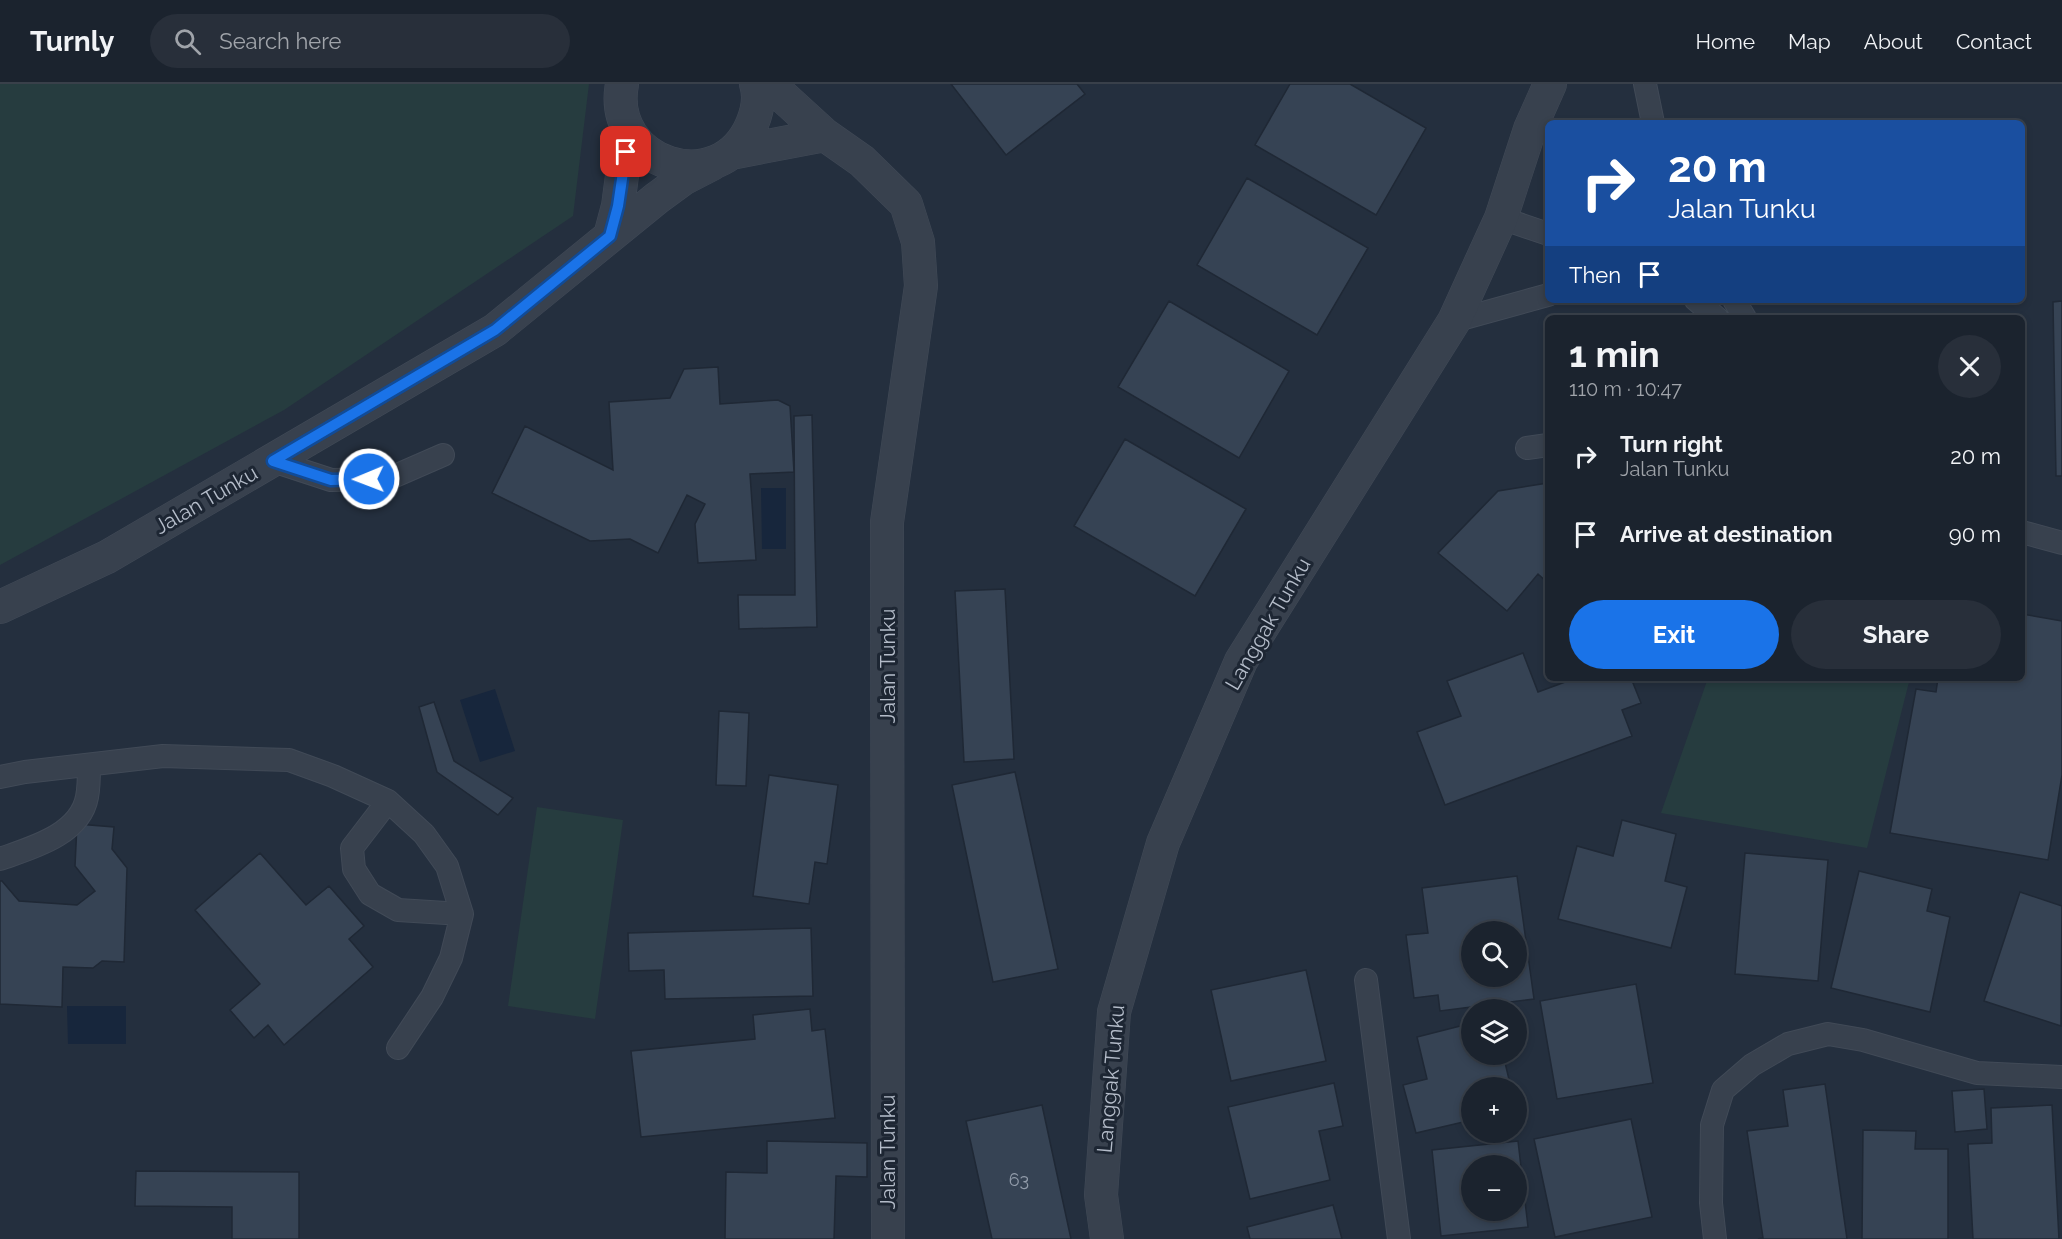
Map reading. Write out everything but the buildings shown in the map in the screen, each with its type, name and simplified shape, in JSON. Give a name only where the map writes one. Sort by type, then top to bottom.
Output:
[{"type":"street","points":[[622,84],[621,108],[628,130],[643,149],[663,162],[686,167],[721,159],[747,136],[756,114],[758,90],[756,84]]},
{"type":"street","name":"Jalan Tunku","points":[[769,84],[825,135],[862,161],[906,204],[918,242],[921,286],[888,522],[888,1239]]},
{"type":"street","name":"Langgak Tunku","points":[[1107,1239],[1101,1195],[1114,1012],[1163,843],[1241,661],[1454,321],[1539,128],[1550,84]]},
{"type":"street","points":[[610,236],[618,206],[628,130]]},
{"type":"street","name":"Jalan Tunku","points":[[0,607],[107,557],[495,330],[683,179],[721,159],[825,135]]},
{"type":"lane","points":[[1645,84],[1652,120]]},
{"type":"lane","points":[[1501,218],[1545,233]]},
{"type":"lane","points":[[1454,321],[1545,297]]},
{"type":"lane","points":[[1700,303],[1714,315]]},
{"type":"lane","points":[[273,461],[331,480],[388,479],[443,455]]},
{"type":"lane","points":[[2025,533],[2062,543]]},
{"type":"lane","points":[[0,777],[163,756],[289,760],[333,776],[388,801],[424,834],[447,866],[462,914],[451,958],[432,997],[398,1048]]},
{"type":"lane","points":[[0,859],[36,846],[66,830],[79,817],[87,799],[89,765]]},
{"type":"lane","points":[[388,801],[352,848],[354,869],[370,894],[398,910],[462,914]]},
{"type":"lane","points":[[1366,980],[1399,1239]]},
{"type":"lane","points":[[1716,1239],[1711,1203],[1712,1125],[1723,1090],[1752,1065],[1788,1044],[1828,1034],[1863,1040],[1977,1073],[2062,1077]]},
{"type":"green space","points":[[0,84],[589,84],[573,216],[284,410],[0,565]]},
{"type":"green space","points":[[1707,681],[1909,681],[1867,848],[1661,813]]},
{"type":"green space","points":[[537,807],[623,820],[595,1019],[508,1006]]},
{"type":"water","points":[[761,488],[786,488],[786,549],[762,549]]},
{"type":"water","points":[[495,689],[515,751],[480,762],[460,700]]},
{"type":"water","points":[[67,1006],[126,1006],[126,1044],[68,1044]]},
{"type":"route","points":[[369,479],[331,480],[273,461],[495,330],[610,236],[618,206],[626,152]]}]
